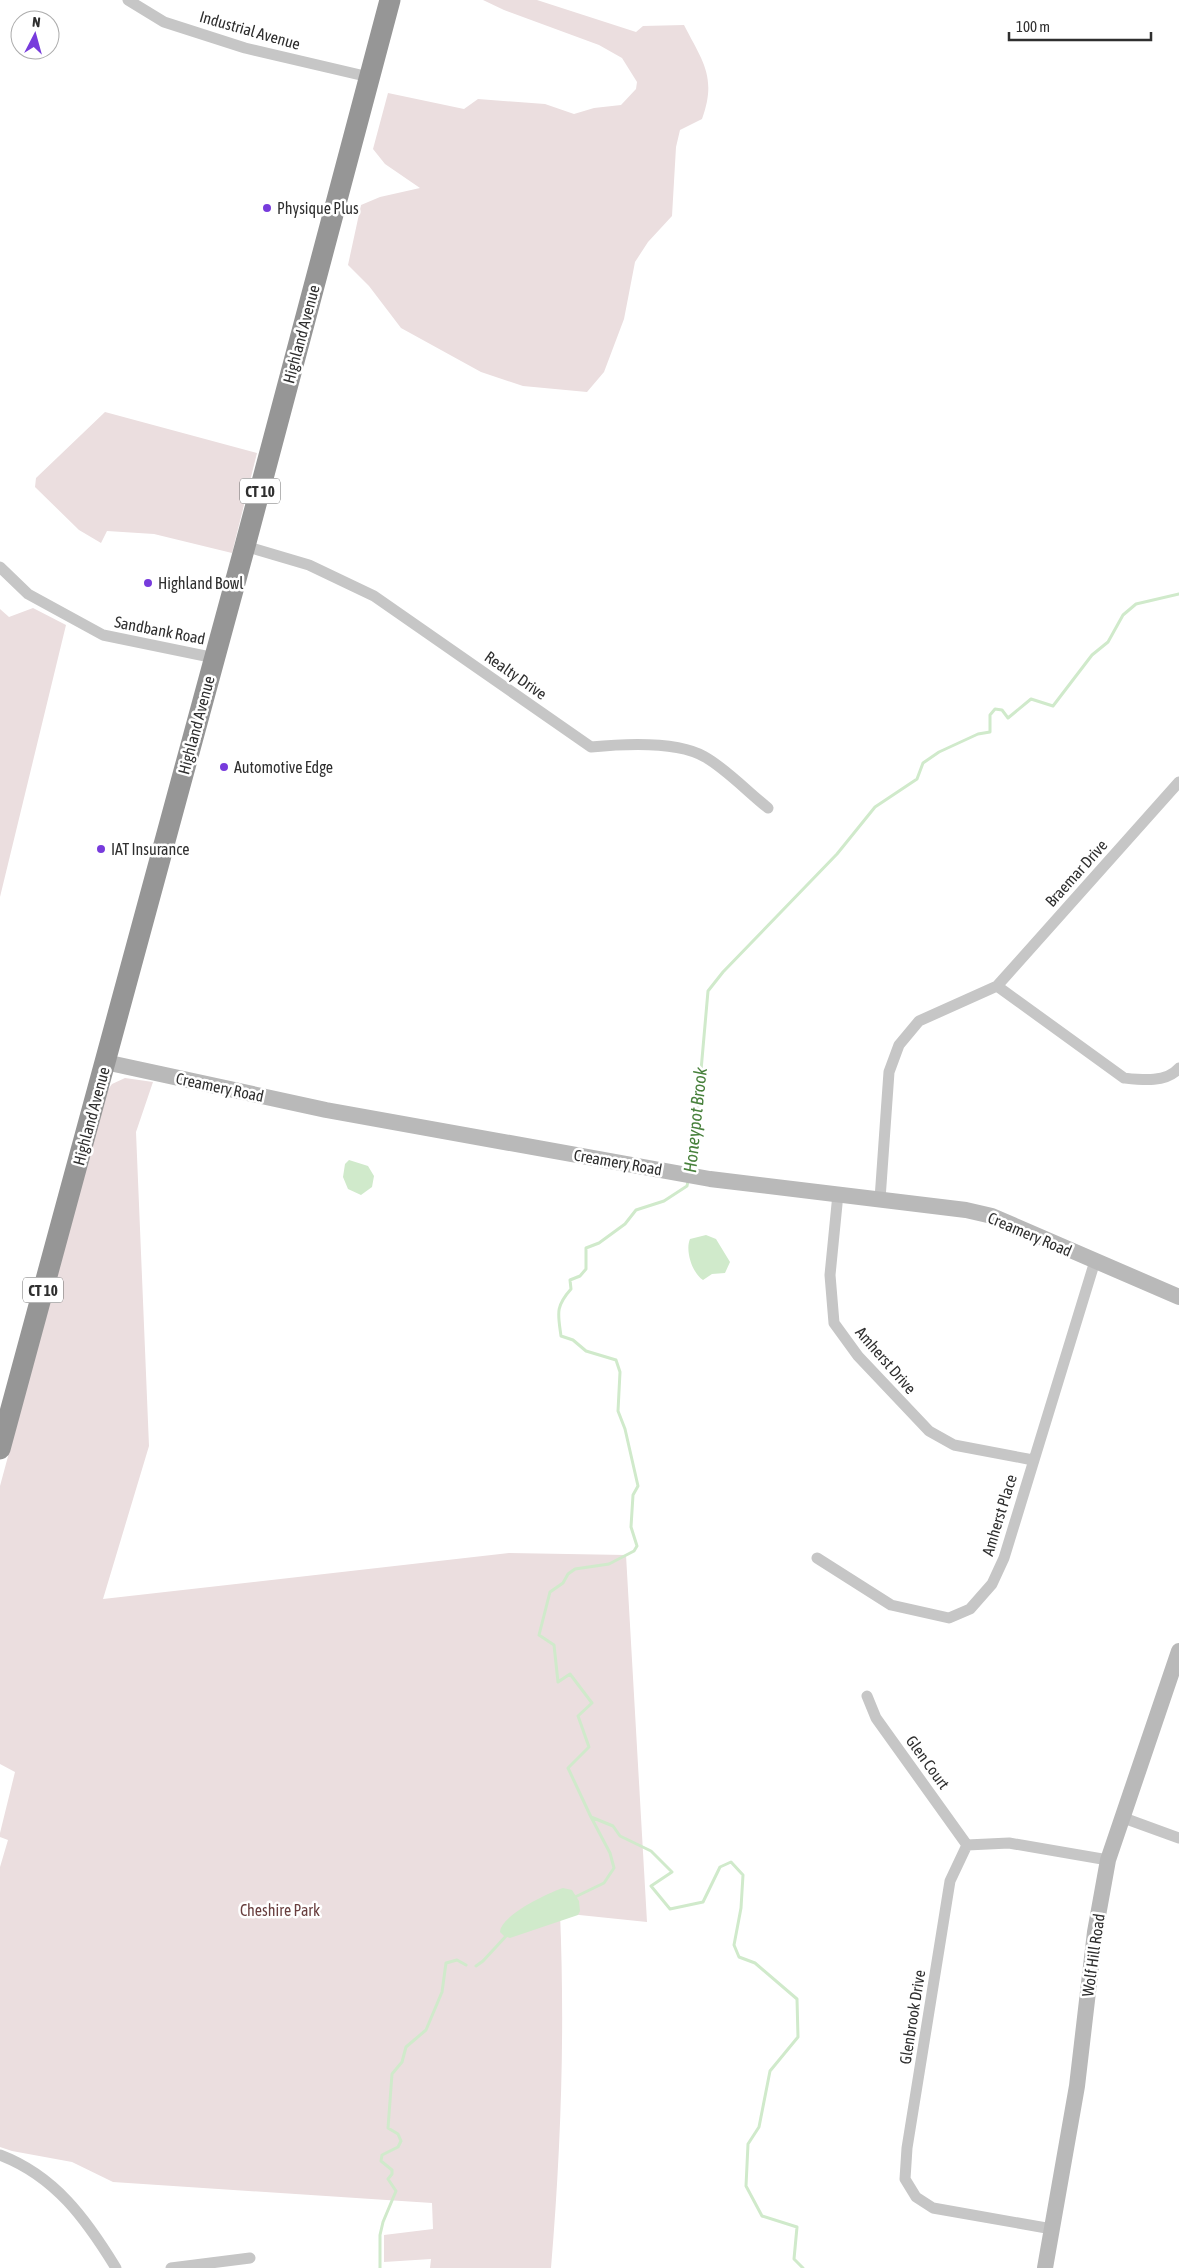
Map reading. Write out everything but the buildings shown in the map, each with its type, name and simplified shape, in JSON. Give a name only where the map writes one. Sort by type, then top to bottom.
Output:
[{"type":"highway","name":"Highland Avenue","points":[[0,1449],[215,658],[390,0]]},
{"type":"street","name":"Industrial Avenue","points":[[128,0],[164,22],[188,30],[245,48],[369,77]]},
{"type":"street","name":"Realty Drive","points":[[245,546],[309,565],[374,596],[591,747],[636,743],[689,751],[705,756],[768,808]]},
{"type":"street","name":"Sandbank Road","points":[[0,567],[28,594],[103,635],[215,658]]},
{"type":"street","name":"Braemar Drive","points":[[880,1199],[888,1072],[899,1045],[919,1021],[997,986],[1179,782]]},
{"type":"street","points":[[997,986],[1124,1078],[1150,1081],[1175,1073],[1179,1068]]},
{"type":"street","name":"Creamery Road","points":[[105,1062],[326,1110],[701,1177],[755,1186],[966,1210],[992,1216],[1179,1297]]},
{"type":"street","name":"Amherst Drive","points":[[838,1194],[830,1275],[834,1323],[858,1356],[929,1431],[954,1445],[1033,1460]]},
{"type":"street","name":"Amherst Place","points":[[817,1558],[892,1606],[949,1618],[970,1609],[992,1584],[1004,1558],[1095,1261]]},
{"type":"street","name":"Wolf Hill Road","points":[[1045,2268],[1077,2086],[1095,1932],[1108,1860],[1179,1650]]},
{"type":"street","name":"Glen Court","points":[[867,1696],[878,1720],[967,1844]]},
{"type":"street","points":[[1121,1817],[1179,1838]]},
{"type":"street","points":[[967,1844],[1009,1843],[1108,1860]]},
{"type":"street","name":"Glenbrook Drive","points":[[967,1844],[950,1881],[907,2148],[905,2178],[916,2196],[933,2208],[1052,2229]]},
{"type":"street","points":[[0,2155],[34,2171],[57,2189],[80,2214],[116,2268]]},
{"type":"street","points":[[171,2268],[250,2258]]},
{"type":"green space","points":[[483,0],[537,0],[636,32],[643,26],[684,25],[706,70],[708,92],[702,119],[680,130],[676,147],[672,216],[648,242],[635,262],[624,319],[604,372],[587,392],[523,386],[481,372],[401,328],[369,286],[348,265],[361,205],[380,197],[420,188],[385,164],[373,149],[388,93],[464,109],[478,99],[545,104],[574,114],[594,108],[621,105],[636,89],[637,82],[622,58],[599,45],[504,10]]},
{"type":"green space","points":[[105,412],[257,453],[232,553],[154,534],[107,531],[101,543],[79,530],[35,487],[36,478]]},
{"type":"green space","points":[[33,608],[66,625],[0,897],[0,609],[9,617]]},
{"type":"green space","name":"Cheshire Park","points":[[125,1078],[153,1082],[136,1132],[149,1446],[103,1599],[509,1553],[626,1555],[647,1922],[560,1913],[561,2090],[551,2268],[430,2268],[431,2259],[384,2262],[384,2235],[433,2229],[432,2203],[113,2182],[72,2162],[0,2147],[0,1867],[8,1840],[0,1837],[0,1833],[15,1772],[0,1764],[0,1486],[107,1091],[112,1084]]},
{"type":"shaded area","points":[[349,1160],[368,1166],[374,1176],[372,1187],[361,1195],[348,1189],[343,1177],[345,1164]]},
{"type":"shaded area","points":[[706,1235],[716,1239],[730,1262],[725,1273],[712,1274],[703,1280],[693,1267],[688,1249],[690,1239]]},
{"type":"shaded area","points":[[563,1888],[572,1890],[579,1901],[580,1911],[578,1915],[510,1938],[500,1932],[502,1925],[516,1912]]},
{"type":"waterway","name":"Honeypot Brook","points":[[690,1170],[694,1150],[708,991],[723,972],[837,854],[875,807],[917,779],[923,763],[939,752],[978,734],[990,732],[990,715],[995,709],[1002,710],[1008,718],[1031,699],[1053,706],[1092,655],[1108,642],[1123,615],[1136,604],[1179,594]]},
{"type":"waterway","name":"Honeypot Brook","points":[[688,1181],[687,1186],[664,1201],[636,1210],[625,1224],[599,1243],[586,1248],[586,1269],[580,1276],[570,1280],[571,1289],[560,1306],[561,1336],[573,1340],[586,1351],[616,1360],[620,1372],[618,1411],[625,1429],[638,1486],[633,1495],[631,1527],[637,1546],[634,1551],[609,1564],[575,1569],[568,1574],[563,1583],[550,1592],[539,1635],[554,1645],[558,1682],[570,1674],[592,1703],[578,1716],[589,1747],[568,1768],[591,1817],[613,1826],[620,1836],[651,1851],[672,1872],[651,1886],[670,1909],[703,1902],[720,1867],[731,1862],[743,1875],[741,1908],[734,1945],[739,1957],[755,1963],[797,1999],[798,2037],[770,2071],[759,2127],[748,2144],[746,2186],[762,2216],[797,2227],[794,2259],[803,2268]]},
{"type":"waterway","points":[[573,1898],[604,1883],[614,1868],[610,1853],[591,1817]]},
{"type":"waterway","points":[[476,1966],[507,1935]]},
{"type":"waterway","points":[[380,2268],[380,2235],[383,2222],[396,2191],[388,2179],[392,2174],[392,2170],[381,2161],[382,2155],[398,2147],[401,2141],[398,2134],[388,2128],[392,2074],[402,2062],[406,2047],[426,2030],[442,1992],[446,1963],[457,1960],[466,1965]]},
{"type":"place","name":"Physique Plus","points":[[267,208]]},
{"type":"place","name":"Highland Bowl","points":[[148,583]]},
{"type":"place","name":"Automotive Edge","points":[[224,767]]},
{"type":"place","name":"IAT Insurance","points":[[101,849]]}]
